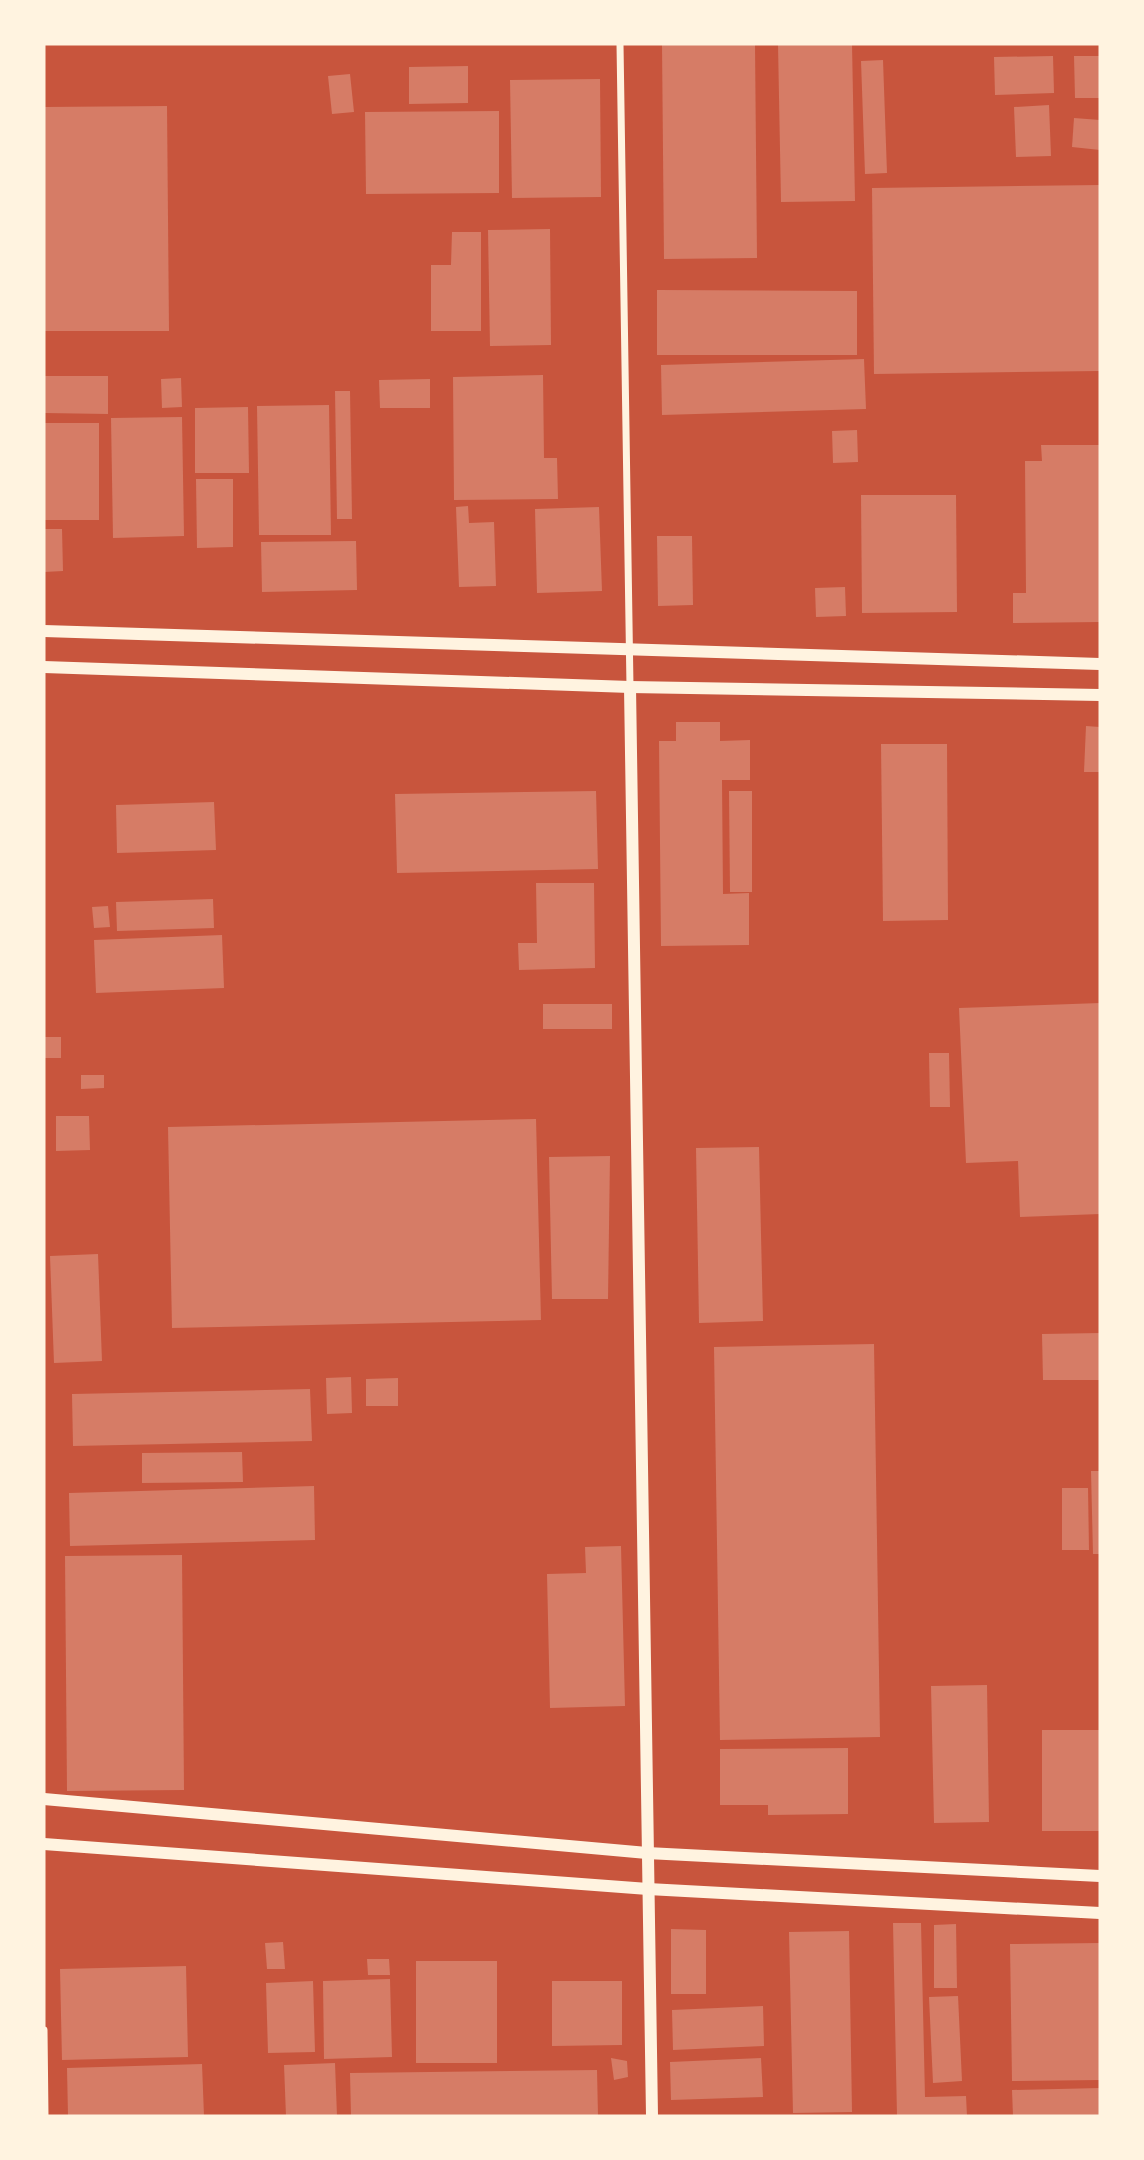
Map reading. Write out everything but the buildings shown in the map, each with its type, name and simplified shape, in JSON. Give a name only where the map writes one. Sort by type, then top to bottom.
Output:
[{"type":"street","points":[[620,44],[652,2116]]},
{"type":"street","points":[[44,631],[1100,664]]},
{"type":"street","points":[[44,667],[630,687],[1100,695]]},
{"type":"street","points":[[44,1799],[647,1853],[1100,1876]]},
{"type":"street","points":[[44,1844],[648,1889],[1100,1913]]},
{"type":"street","points":[[44,2030],[45,2116]]}]
